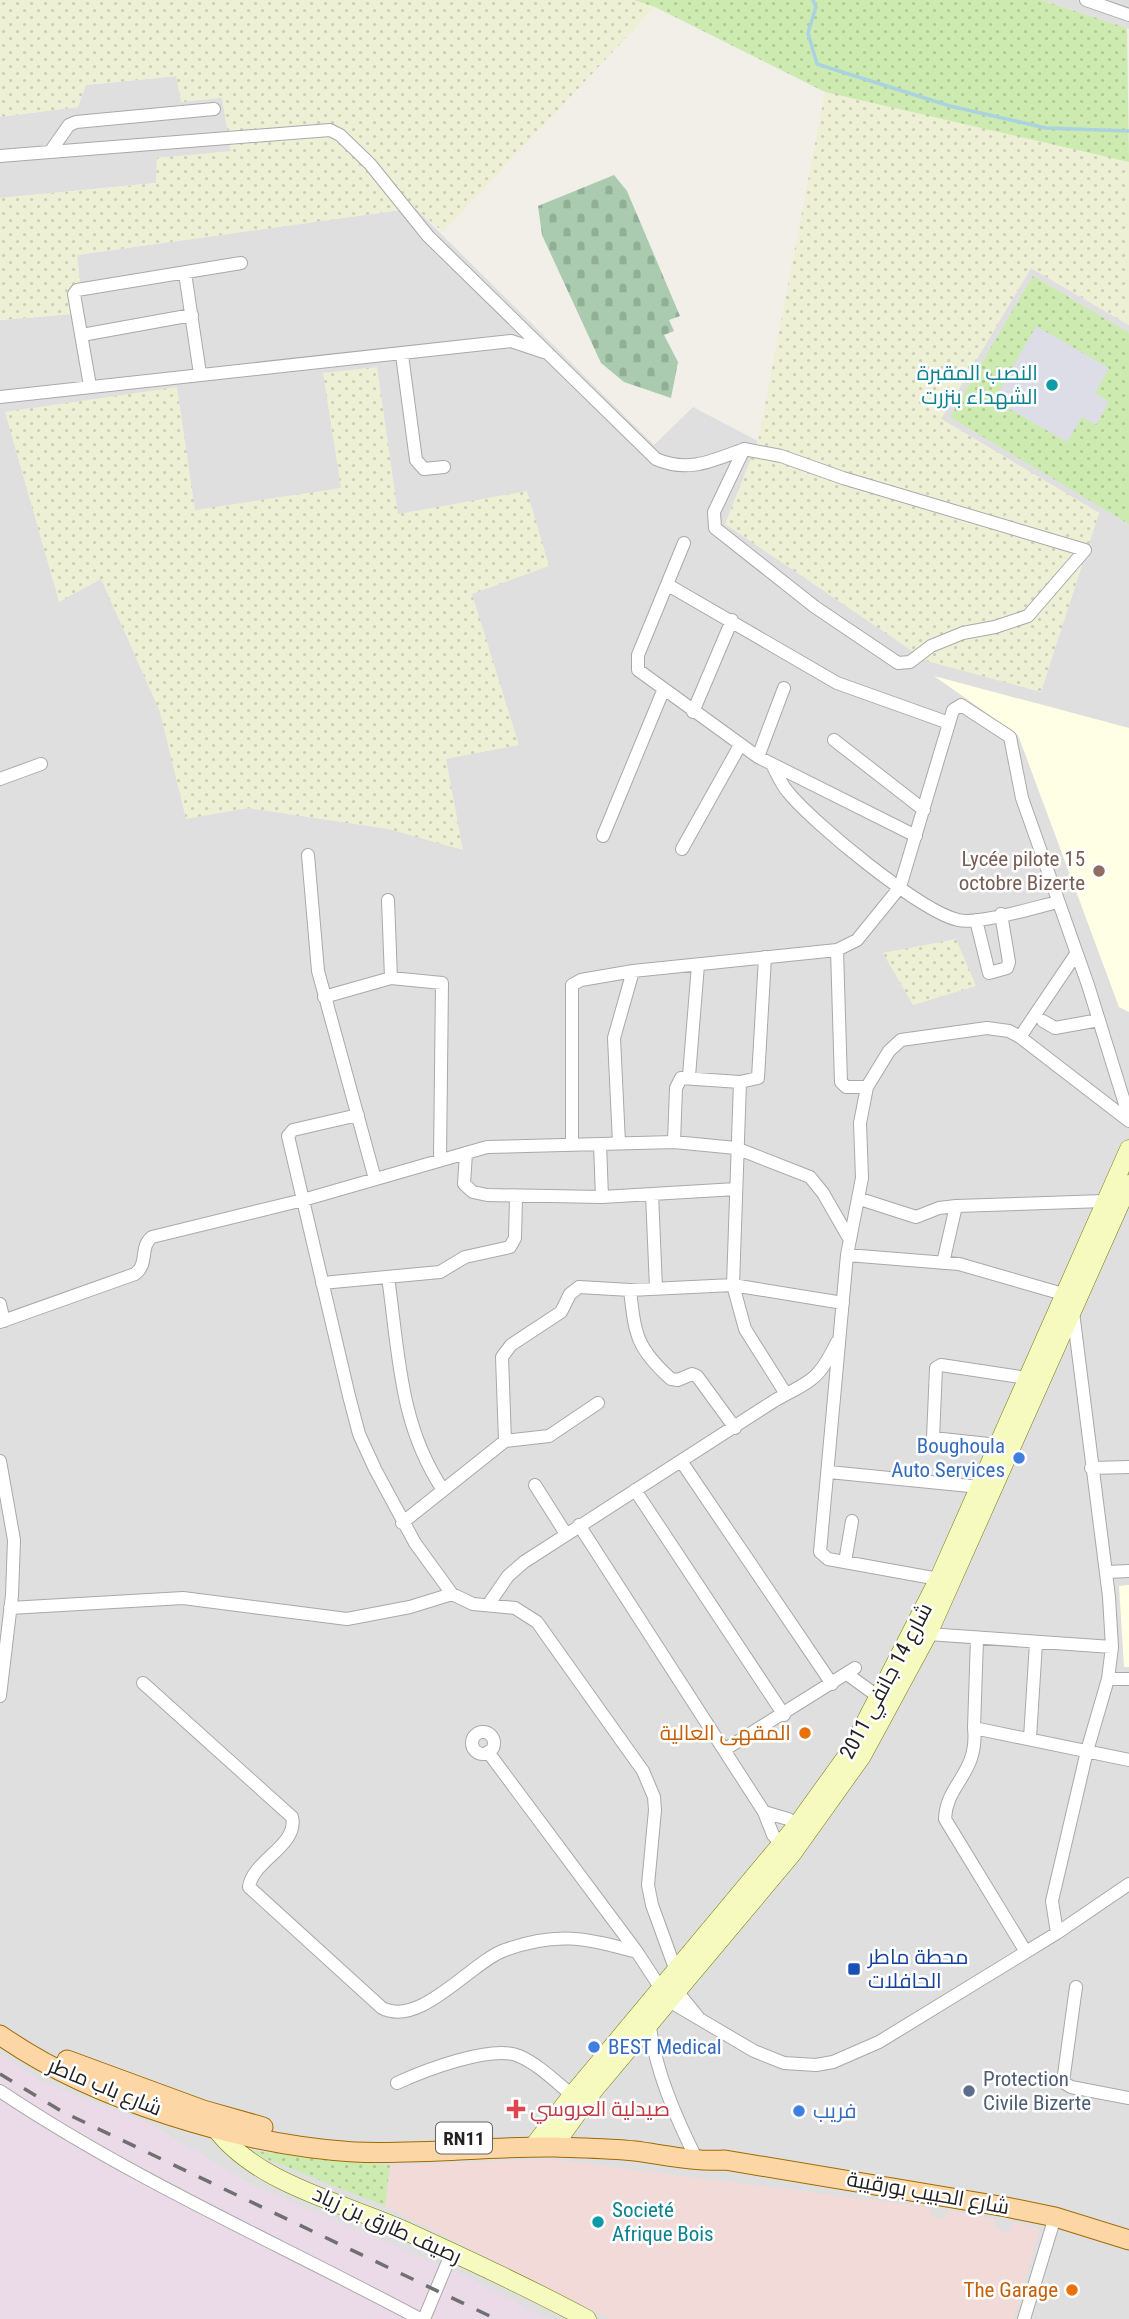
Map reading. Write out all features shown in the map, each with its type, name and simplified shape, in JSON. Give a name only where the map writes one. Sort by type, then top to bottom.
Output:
[{"type":"main road","name":"شارع 14 جانفي 2011","points":[[802,1829],[841,1766],[946,1580],[1112,1204],[1129,1149]]},
{"type":"main road","name":"شارع 14 جانفي 2011","points":[[1112,1204],[1129,1184]]},
{"type":"main road","name":"شارع 14 جانفي 2011","points":[[547,2141],[572,2095],[666,1990],[857,1765],[928,1634],[980,1487],[1027,1378],[1068,1301]]},
{"type":"main road","name":"شارع 14 جانفي 2011","points":[[547,2141],[650,2024],[666,1990]]},
{"type":"main road","name":"شارع باب ماطر","points":[[0,2019],[72,2063],[203,2110]]},
{"type":"main road","name":"شارع باب ماطر","points":[[0,2035],[69,2076],[215,2129]]},
{"type":"main road","name":"رصيف طارق بن زياد","points":[[203,2110],[215,2129],[239,2155],[269,2174],[452,2252],[587,2319]]},
{"type":"main road","name":"شارع الحبيب بورقيبة","points":[[203,2110],[260,2127],[355,2139],[639,2140],[694,2155],[1055,2217],[1129,2240]]},
{"type":"main road","name":"شارع الحبيب بورقيبة","points":[[215,2129],[286,2144],[355,2152],[547,2141]]},
{"type":"street","points":[[1086,0],[1129,15]]},
{"type":"street","points":[[50,152],[69,125],[76,122],[214,109]]},
{"type":"street","points":[[0,156],[330,130],[341,135],[370,164],[428,236],[656,459],[673,467],[695,467],[744,449],[772,453],[843,478],[1085,550],[1028,616],[995,628],[963,633],[931,646],[909,662],[898,663],[815,607],[712,523],[713,512],[744,449]]},
{"type":"street","points":[[90,386],[74,294],[79,288],[241,263]]},
{"type":"street","points":[[185,273],[200,374]]},
{"type":"street","points":[[82,335],[192,314]]},
{"type":"street","points":[[1,393],[402,355],[511,341],[548,353]]},
{"type":"street","points":[[402,355],[418,464],[424,469],[444,467]]},
{"type":"street","points":[[684,543],[636,663],[645,678],[740,747],[916,836]]},
{"type":"street","points":[[667,585],[732,620],[837,683],[949,723]]},
{"type":"street","points":[[693,712],[732,620]]},
{"type":"street","points":[[758,757],[784,688]]},
{"type":"street","points":[[603,836],[663,691]]},
{"type":"street","points":[[572,1145],[570,989],[575,982],[633,971],[837,950],[857,940],[901,887],[953,710],[961,705],[1010,737],[1022,798],[1099,1020],[1129,1119]]},
{"type":"street","points":[[834,740],[924,810]]},
{"type":"street","points":[[682,849],[740,747]]},
{"type":"street","points":[[0,779],[41,764]]},
{"type":"street","points":[[772,764],[797,803],[863,860],[950,917],[961,921],[976,920],[1058,902]]},
{"type":"street","points":[[308,855],[316,959],[324,997],[375,1179]]},
{"type":"street","points":[[388,901],[391,978]]},
{"type":"street","points":[[976,920],[989,973],[1007,968],[1009,962],[1001,914]]},
{"type":"street","points":[[837,950],[841,1082],[846,1087],[867,1087]]},
{"type":"street","points":[[1020,1037],[1076,954]]},
{"type":"street","points":[[674,1142],[677,1082],[690,1076],[754,1081],[759,1074],[765,957]]},
{"type":"street","points":[[690,1076],[698,965]]},
{"type":"street","points":[[619,1143],[614,1038],[633,971]]},
{"type":"street","points":[[324,997],[391,978],[435,980],[444,986],[440,1160]]},
{"type":"street","points":[[1043,1021],[1055,1028],[1099,1020]]},
{"type":"street","points":[[946,1580],[822,1557],[820,1552],[847,1255],[860,1199],[860,1123],[867,1087],[889,1051],[901,1040],[987,1028],[1009,1031],[1020,1037],[1129,1119]]},
{"type":"street","points":[[740,1082],[733,1285],[744,1329],[786,1394]]},
{"type":"street","points":[[358,1115],[289,1134],[359,1434],[402,1523],[452,1594],[474,1604],[514,1608],[537,1622],[643,1771],[654,1797],[650,1895],[666,1990]]},
{"type":"street","points":[[0,1304],[2,1322],[135,1274],[144,1263],[145,1245],[152,1237],[303,1200],[486,1147],[674,1142],[736,1148],[810,1177],[823,1192],[850,1240]]},
{"type":"street","points":[[600,1144],[602,1196]]},
{"type":"street","points":[[466,1153],[463,1179],[468,1189],[487,1195],[602,1196],[736,1189]]},
{"type":"street","points":[[652,1194],[656,1288]]},
{"type":"street","points":[[322,1283],[440,1272],[465,1256],[510,1247],[515,1238],[516,1197]]},
{"type":"street","points":[[860,1199],[916,1217],[956,1206],[1112,1204]]},
{"type":"street","points":[[943,1263],[956,1206]]},
{"type":"street","points":[[847,1255],[943,1263],[989,1271],[1068,1301],[1106,1572],[1112,1647],[1108,1679],[1087,1751],[1052,1901],[1057,1933]]},
{"type":"street","points":[[388,1277],[407,1415],[423,1455],[443,1490]]},
{"type":"street","points":[[505,1441],[501,1375],[505,1351],[561,1312],[573,1290],[586,1287],[630,1290],[733,1285],[843,1303]]},
{"type":"street","points":[[630,1290],[634,1330],[641,1346],[671,1379],[678,1380],[692,1374],[696,1376],[735,1427]]},
{"type":"street","points":[[488,1605],[515,1569],[579,1525],[786,1394],[803,1388],[820,1373],[841,1334]]},
{"type":"street","points":[[998,1445],[933,1438],[936,1368],[941,1365],[1027,1378]]},
{"type":"street","points":[[402,1523],[505,1441],[549,1436],[598,1403]]},
{"type":"street","points":[[0,1461],[12,1522],[0,1696]]},
{"type":"street","points":[[681,1461],[832,1684]]},
{"type":"street","points":[[1091,1468],[1129,1468]]},
{"type":"street","points":[[829,1472],[980,1487]]},
{"type":"street","points":[[535,1485],[566,1534]]},
{"type":"street","points":[[635,1490],[783,1715]]},
{"type":"street","points":[[845,1562],[852,1521]]},
{"type":"street","points":[[579,1525],[764,1812],[773,1835],[786,1849]]},
{"type":"street","points":[[1106,1572],[1129,1572]]},
{"type":"street","points":[[5,1597],[183,1598],[347,1619],[410,1607],[452,1594]]},
{"type":"street","points":[[928,1634],[1112,1647]]},
{"type":"street","points":[[977,1639],[975,1753],[949,1800],[945,1819],[1026,1952]]},
{"type":"street","points":[[1030,1738],[1035,1643]]},
{"type":"street","points":[[724,1750],[851,1671],[880,1698]]},
{"type":"street","points":[[1108,1679],[1129,1679]]},
{"type":"street","points":[[143,1683],[292,1817],[290,1833],[253,1876],[249,1887],[389,2012],[404,2010],[438,1997],[493,1955],[528,1944],[560,1938],[587,1938],[637,1952]]},
{"type":"street","points":[[974,1728],[1129,1760]]},
{"type":"street","points":[[488,1752],[649,1971],[666,1990],[698,2017],[767,2058],[800,2064],[833,2062],[878,2042],[1057,1933],[1129,1884]]},
{"type":"street","points":[[764,1812],[802,1829]]},
{"type":"street","points":[[1076,1987],[1063,2082],[1071,2087],[1129,2098]]},
{"type":"street","points":[[650,2024],[660,2068],[694,2155]]},
{"type":"street","points":[[397,2083],[450,2062],[512,2053],[527,2060],[572,2095]]},
{"type":"street","points":[[0,2091],[191,2202],[422,2319],[452,2252]]},
{"type":"street","points":[[1024,2319],[1055,2217]]},
{"type":"shaded area","points":[[0,0],[634,0],[655,7],[443,232],[415,208],[77,255],[80,281],[67,291],[72,314],[0,320],[0,198],[156,183],[157,158],[231,151],[222,98],[181,102],[176,76],[86,85],[78,107],[0,117]]},
{"type":"shaded area","points":[[1041,0],[1129,0],[1129,29],[1127,28]]},
{"type":"shaded area","points":[[177,76],[222,97],[231,152],[157,158],[156,183],[0,198],[0,117],[77,107],[86,85]]},
{"type":"shaded area","points":[[825,92],[1129,162],[1129,325],[1031,268],[941,419],[1099,513],[1041,692],[927,661],[725,524],[758,441]]},
{"type":"shaded area","points":[[415,208],[654,445],[693,407],[758,441],[726,525],[1040,692],[1099,513],[941,419],[1031,268],[1129,325],[1129,2319],[450,2319],[0,2089],[0,320],[71,314],[67,291],[80,281],[76,255]]},
{"type":"shaded area","points":[[1036,326],[1109,368],[1095,393],[1109,402],[1096,425],[1082,417],[1067,442],[994,400]]},
{"type":"shaded area","points":[[377,367],[398,514],[527,491],[549,566],[472,594],[519,745],[446,759],[463,850],[388,829],[248,808],[186,819],[160,712],[101,579],[59,602],[5,412],[177,387],[195,510],[341,488],[323,373]]},
{"type":"shaded area","name":"Lycée pilote 15 octobre Bizerte","points":[[934,676],[1129,728],[1129,1012],[1119,1007],[1018,735]]},
{"type":"shaded area","points":[[956,939],[976,986],[913,1005],[883,953]]},
{"type":"shaded area","points":[[1129,1585],[1129,1667],[1124,1667],[1119,1586]]},
{"type":"shaded area","points":[[0,2054],[42,2082],[150,2124],[256,2187],[461,2274],[548,2319],[0,2319]]},
{"type":"shaded area","points":[[549,2159],[929,2207],[932,2216],[944,2219],[949,2211],[994,2219],[996,2228],[1007,2233],[1011,2231],[1013,2222],[1040,2229],[1014,2319],[610,2319],[385,2206],[390,2165]]},
{"type":"green space","points":[[634,0],[1041,0],[1127,28],[1129,162],[825,92],[655,7]]},
{"type":"green space","points":[[614,175],[627,191],[680,316],[669,320],[674,331],[664,335],[678,362],[671,398],[624,382],[601,363],[542,235],[538,206]]},
{"type":"green space","points":[[1033,276],[1129,333],[1129,524],[950,417]]},
{"type":"green space","points":[[255,2151],[390,2165],[385,2206],[254,2154]]},
{"type":"waterway","points":[[813,0],[816,7],[808,33],[817,64],[950,106],[1046,128],[1129,131]]},
{"type":"railway","points":[[0,2074],[63,2112],[496,2319]]},
{"type":"place","name":"النصب المقبرة الشهداء بنزرت","points":[[1052,385]]},
{"type":"place","name":"Lycée pilote 15 octobre Bizerte","points":[[1099,871]]},
{"type":"place","name":"Boughoula Auto Services","points":[[1019,1458]]},
{"type":"place","name":"المقهى العالية","points":[[805,1733]]},
{"type":"place","name":"محطة ماطر الحافلات","points":[[854,1969]]},
{"type":"place","name":"BEST Medical","points":[[594,2047]]},
{"type":"place","name":"Protection Civile Bizerte","points":[[969,2091]]},
{"type":"place","name":"صيدلية العروسي","points":[[516,2109]]},
{"type":"place","name":"فريب","points":[[799,2111]]},
{"type":"place","name":"Societé Afrique Bois","points":[[598,2222]]},
{"type":"place","name":"The Garage","points":[[1072,2290]]}]
